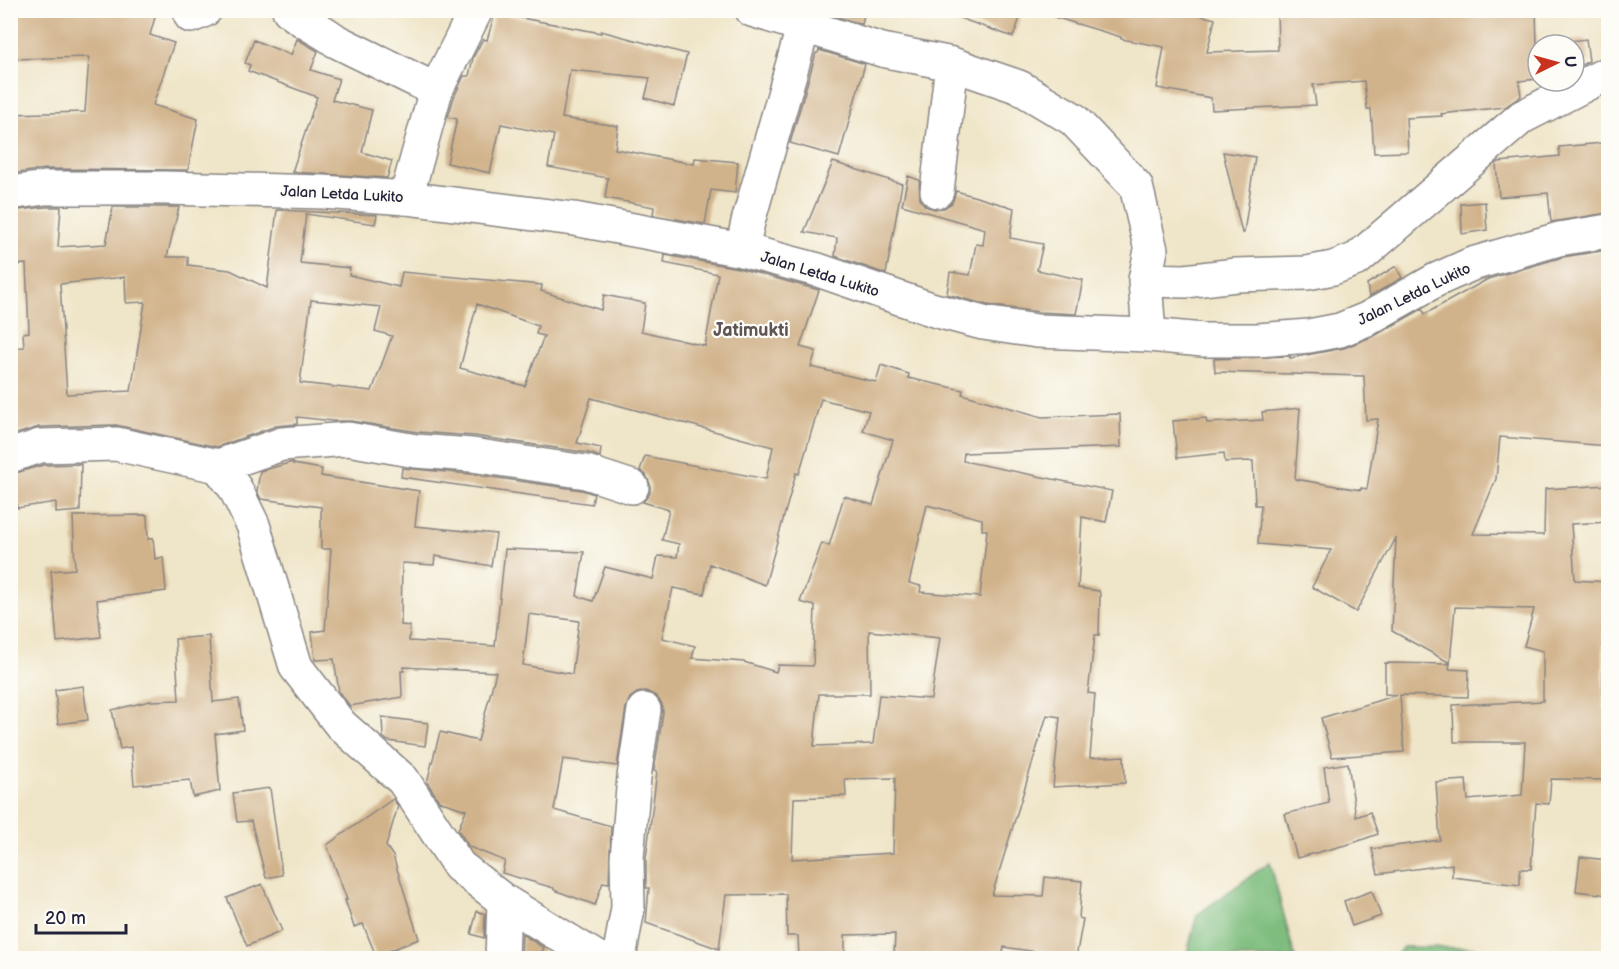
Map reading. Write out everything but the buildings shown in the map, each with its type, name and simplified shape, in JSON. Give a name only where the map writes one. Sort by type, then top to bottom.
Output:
[{"type":"street","points":[[289,10],[299,19],[323,31],[336,41],[436,90]]},
{"type":"street","points":[[406,198],[436,90],[476,10]]},
{"type":"street","points":[[752,10],[806,18],[882,50],[952,64],[1019,87],[1073,118],[1136,186],[1150,250],[1145,280],[1149,335]]},
{"type":"street","points":[[742,250],[806,18]]},
{"type":"street","points":[[937,191],[952,64]]},
{"type":"street","points":[[1145,280],[1185,281],[1236,275],[1307,273],[1333,268],[1357,259],[1522,117],[1608,73]]},
{"type":"street","name":"Jalan Letda Lukito","points":[[10,193],[45,188],[164,188],[323,192],[406,198],[574,219],[742,250],[818,270],[934,310],[983,323],[1036,331],[1149,335],[1203,340],[1258,340],[1309,336],[1340,330],[1367,319],[1436,280],[1472,264],[1559,239],[1608,231]]},
{"type":"street","points":[[10,456],[40,446],[116,444],[218,466],[282,444],[348,440],[416,451],[472,455],[586,472],[632,487]]},
{"type":"street","points":[[218,466],[235,488],[253,525],[296,667],[341,725],[403,780],[459,866],[504,901],[597,958]]},
{"type":"street","points":[[619,958],[628,908],[627,858],[633,789],[644,710]]},
{"type":"street","points":[[502,958],[504,901]]},
{"type":"green space","points":[[1270,862],[1295,958],[1186,958],[1197,915]]},
{"type":"green space","points":[[1403,947],[1474,948],[1481,958],[1394,958]]},
{"type":"district","name":"Jatimukti","points":[[751,330]]}]
